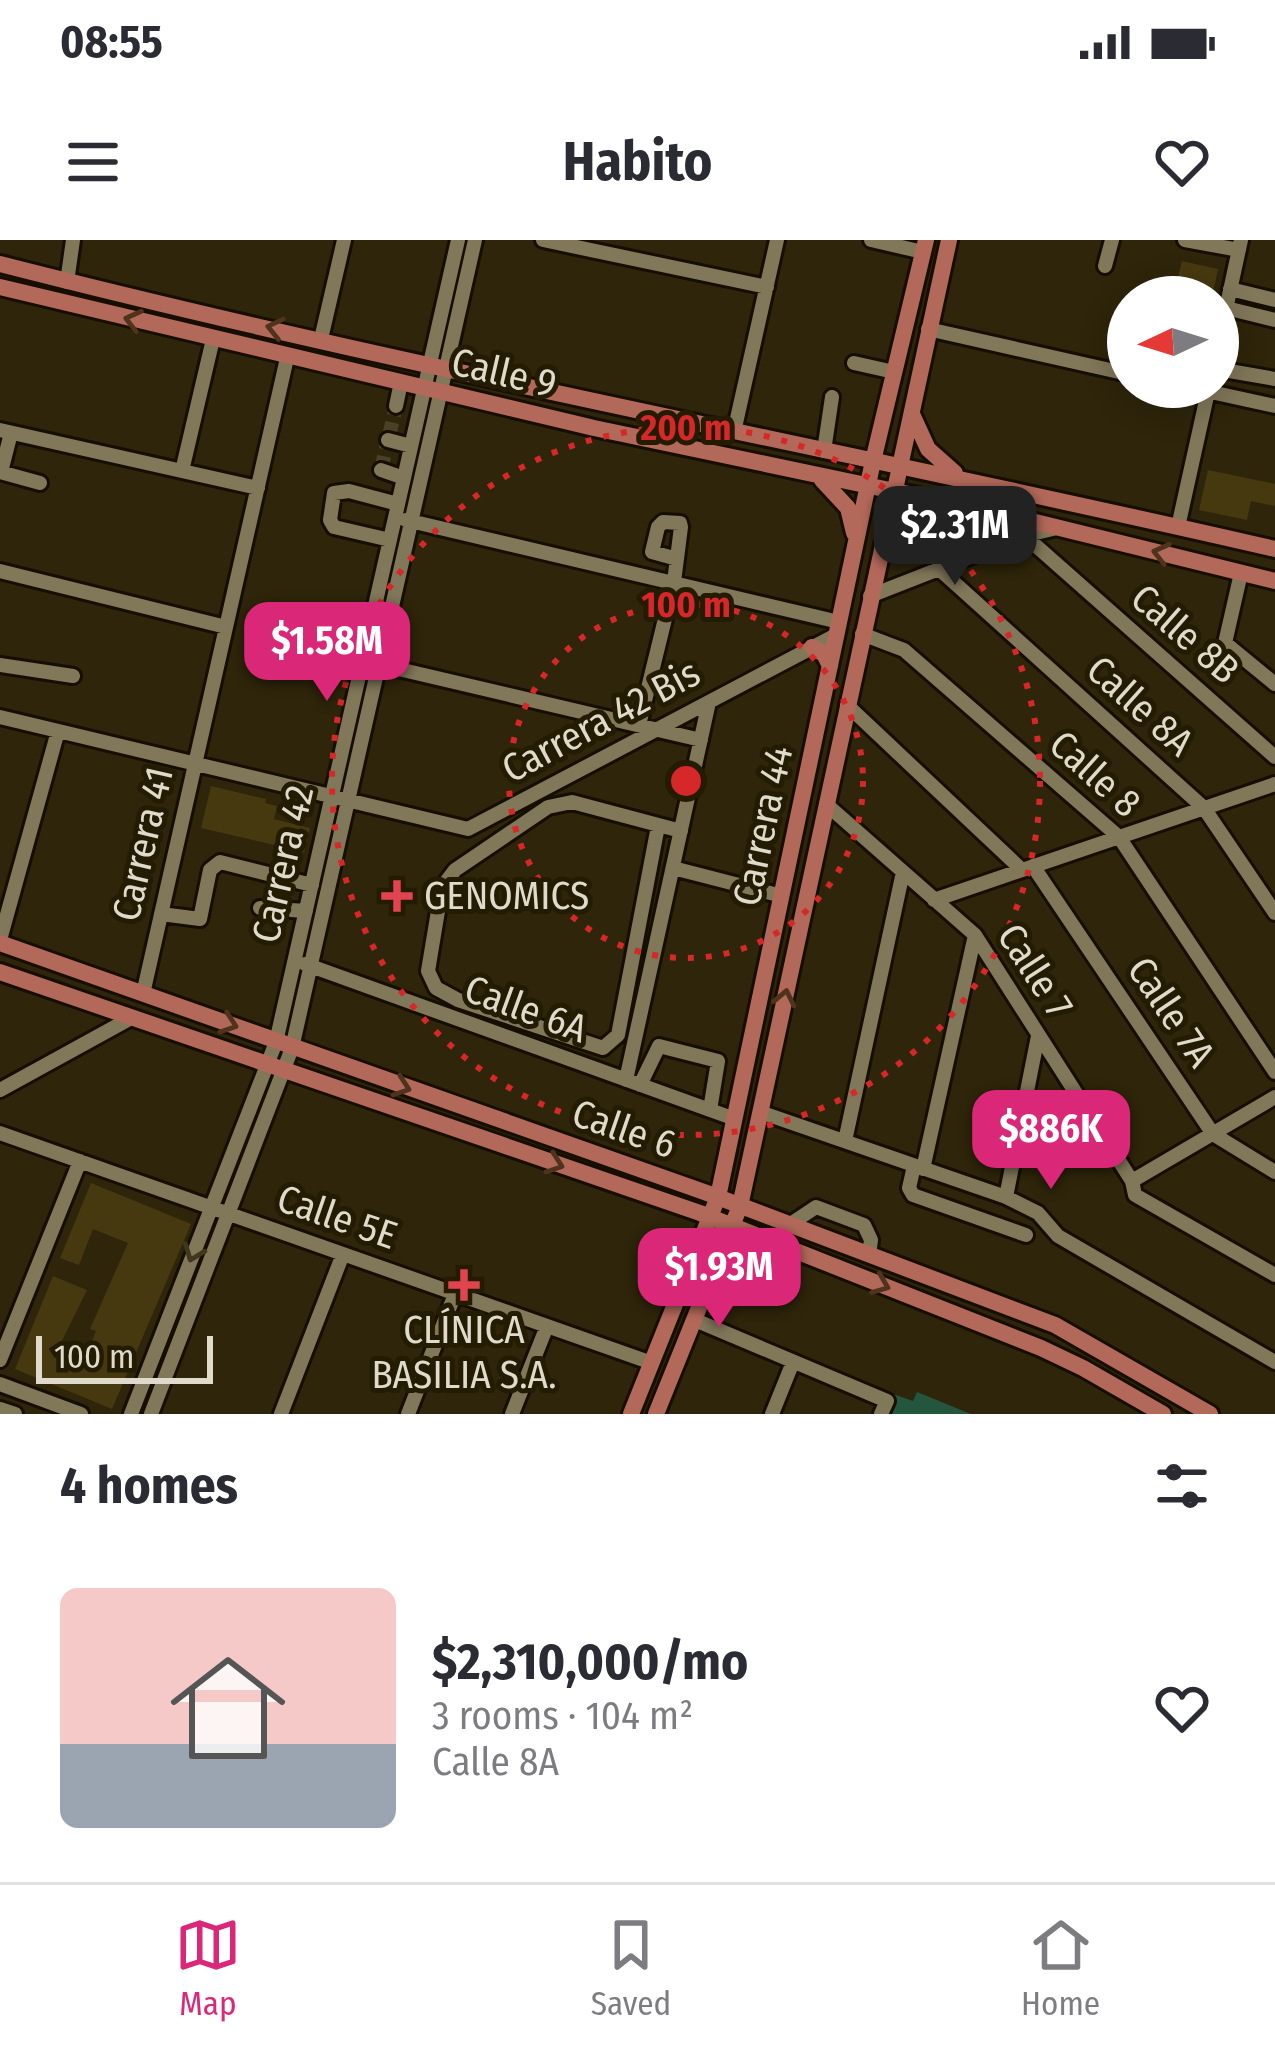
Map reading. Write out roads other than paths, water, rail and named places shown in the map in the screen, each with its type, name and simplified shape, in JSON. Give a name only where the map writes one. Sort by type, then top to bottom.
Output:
[{"type":"main road","name":"Carrera 44","points":[[656,1414],[740,1206],[949,240]]},
{"type":"main road","name":"Carrera 44","points":[[631,1414],[718,1197],[867,488],[925,245]]},
{"type":"main road","name":"Calle 9","points":[[0,264],[561,394],[967,478],[1275,549]]},
{"type":"main road","name":"Calle 9","points":[[0,287],[287,358],[867,488],[999,513],[1275,580]]},
{"type":"main road","points":[[561,394],[594,428]]},
{"type":"main road","points":[[911,407],[914,423],[939,463],[967,478]]},
{"type":"main road","points":[[617,433],[660,416]]},
{"type":"main road","points":[[817,476],[848,508],[854,551]]},
{"type":"main road","points":[[812,647],[824,654],[830,666]]},
{"type":"main road","points":[[809,764],[839,743]]},
{"type":"main road","points":[[782,896],[797,915],[790,945],[794,952]]},
{"type":"main road","name":"Calle 6","points":[[0,942],[718,1197],[1055,1325],[1210,1414]]},
{"type":"main road","name":"Calle 6","points":[[0,972],[767,1239],[1083,1367],[1153,1411]]},
{"type":"main road","points":[[74,998],[137,992],[172,1033]]},
{"type":"main road","points":[[674,1182],[706,1174],[727,1155]]},
{"type":"main road","points":[[720,1254],[767,1239]]},
{"type":"main road","points":[[1055,1325],[1083,1367]]},
{"type":"street","points":[[67,282],[73,240]]},
{"type":"street","points":[[321,339],[344,240]]},
{"type":"street","name":"Carrera 42","points":[[438,366],[458,240]]},
{"type":"street","name":"Carrera 42","points":[[370,662],[411,446],[475,240]]},
{"type":"street","points":[[543,240],[767,287]]},
{"type":"street","points":[[734,432],[777,240]]},
{"type":"street","points":[[871,240],[925,245]]},
{"type":"street","points":[[1105,266],[1112,240]]},
{"type":"street","points":[[1185,240],[1240,245],[1233,276]]},
{"type":"street","points":[[1239,291],[1275,300]]},
{"type":"street","points":[[1239,311],[1275,320]]},
{"type":"street","points":[[928,328],[1107,369]]},
{"type":"street","points":[[182,471],[213,340]]},
{"type":"street","name":"Carrera 41","points":[[137,992],[161,914],[287,358]]},
{"type":"street","points":[[854,363],[894,372]]},
{"type":"street","points":[[1239,373],[1275,380]]},
{"type":"street","points":[[396,406],[401,382]]},
{"type":"street","name":"Carrera 42","points":[[151,1414],[230,1214],[284,1045],[431,389]]},
{"type":"street","points":[[824,451],[832,397]]},
{"type":"street","points":[[1239,397],[1275,406]]},
{"type":"street","points":[[1178,527],[1204,408]]},
{"type":"street","points":[[40,483],[0,472],[5,432],[258,488]]},
{"type":"street","points":[[388,440],[411,446]]},
{"type":"street","points":[[381,470],[404,478]]},
{"type":"street","points":[[390,539],[334,527],[330,520],[334,493],[349,490],[401,514],[838,628]]},
{"type":"street","name":"Calle 8B","points":[[999,513],[1275,757]]},
{"type":"street","points":[[870,596],[1023,536],[1059,528]]},
{"type":"street","points":[[639,725],[676,559]]},
{"type":"street","name":"Calle 8A","points":[[938,568],[1204,808],[1275,913]]},
{"type":"street","points":[[0,571],[226,627]]},
{"type":"street","points":[[1241,573],[1225,643],[1275,684]]},
{"type":"street","name":"Carrera 42 Bis","points":[[339,800],[467,830],[812,647],[838,628]]},
{"type":"street","name":"Calle 8","points":[[862,634],[904,650],[1120,837],[1275,1072]]},
{"type":"street","points":[[370,662],[701,740]]},
{"type":"street","points":[[0,665],[74,676]]},
{"type":"street","points":[[633,1082],[636,1032],[709,702]]},
{"type":"street","name":"Calle 7A","points":[[847,705],[1027,868],[1213,1134],[1275,1172]]},
{"type":"street","points":[[0,717],[339,800]]},
{"type":"street","points":[[0,942],[58,731]]},
{"type":"street","points":[[934,900],[1275,784]]},
{"type":"street","name":"Carrera 42","points":[[302,962],[306,911],[339,800]]},
{"type":"street","points":[[658,826],[618,1035],[612,1044],[603,1048],[458,1000],[436,988],[428,970],[442,887],[455,870],[548,807],[572,802],[681,831]]},
{"type":"street","name":"Calle 7","points":[[826,804],[975,935],[1132,1180],[1135,1195],[1275,1275]]},
{"type":"street","points":[[161,914],[200,919],[209,870],[220,862],[312,885]]},
{"type":"street","points":[[673,868],[782,896]]},
{"type":"street","points":[[844,1142],[903,872]]},
{"type":"street","points":[[286,908],[292,878]]},
{"type":"street","points":[[260,908],[306,911]]},
{"type":"street","points":[[975,935],[919,1167],[909,1188],[913,1195],[1025,1235]]},
{"type":"street","name":"Calle 6A","points":[[302,962],[735,1119]]},
{"type":"street","points":[[0,1090],[130,1018]]},
{"type":"street","points":[[636,1032],[659,1046],[718,1061],[710,1110]]},
{"type":"street","points":[[1006,1198],[1038,1036]]},
{"type":"street","points":[[633,1082],[659,1046]]},
{"type":"street","name":"Carrera 42","points":[[130,1414],[211,1207],[276,1069]]},
{"type":"street","points":[[1132,1180],[1275,1097]]},
{"type":"street","points":[[760,1112],[1038,1213],[1058,1236],[1275,1362]]},
{"type":"street","name":"Calle 5E","points":[[0,1133],[652,1363]]},
{"type":"street","points":[[0,1360],[80,1161]]},
{"type":"street","points":[[789,1225],[816,1207],[864,1225],[872,1240],[869,1255]]},
{"type":"street","points":[[281,1414],[343,1254]]},
{"type":"street","points":[[408,1414],[455,1294]]},
{"type":"street","points":[[694,1321],[884,1407]]},
{"type":"street","points":[[512,1414],[547,1326]]},
{"type":"street","points":[[772,1414],[793,1362]]},
{"type":"street","points":[[0,1384],[81,1414]]},
{"type":"street","points":[[0,1408],[15,1414]]},
{"type":"tunnel","points":[[389,436],[396,406]]},
{"type":"tunnel","points":[[381,470],[387,443]]},
{"type":"place","name":"GENOMICS","points":[[397,896]]},
{"type":"place","name":"CLÍNICA BASILIA S.A.","points":[[464,1285]]}]
